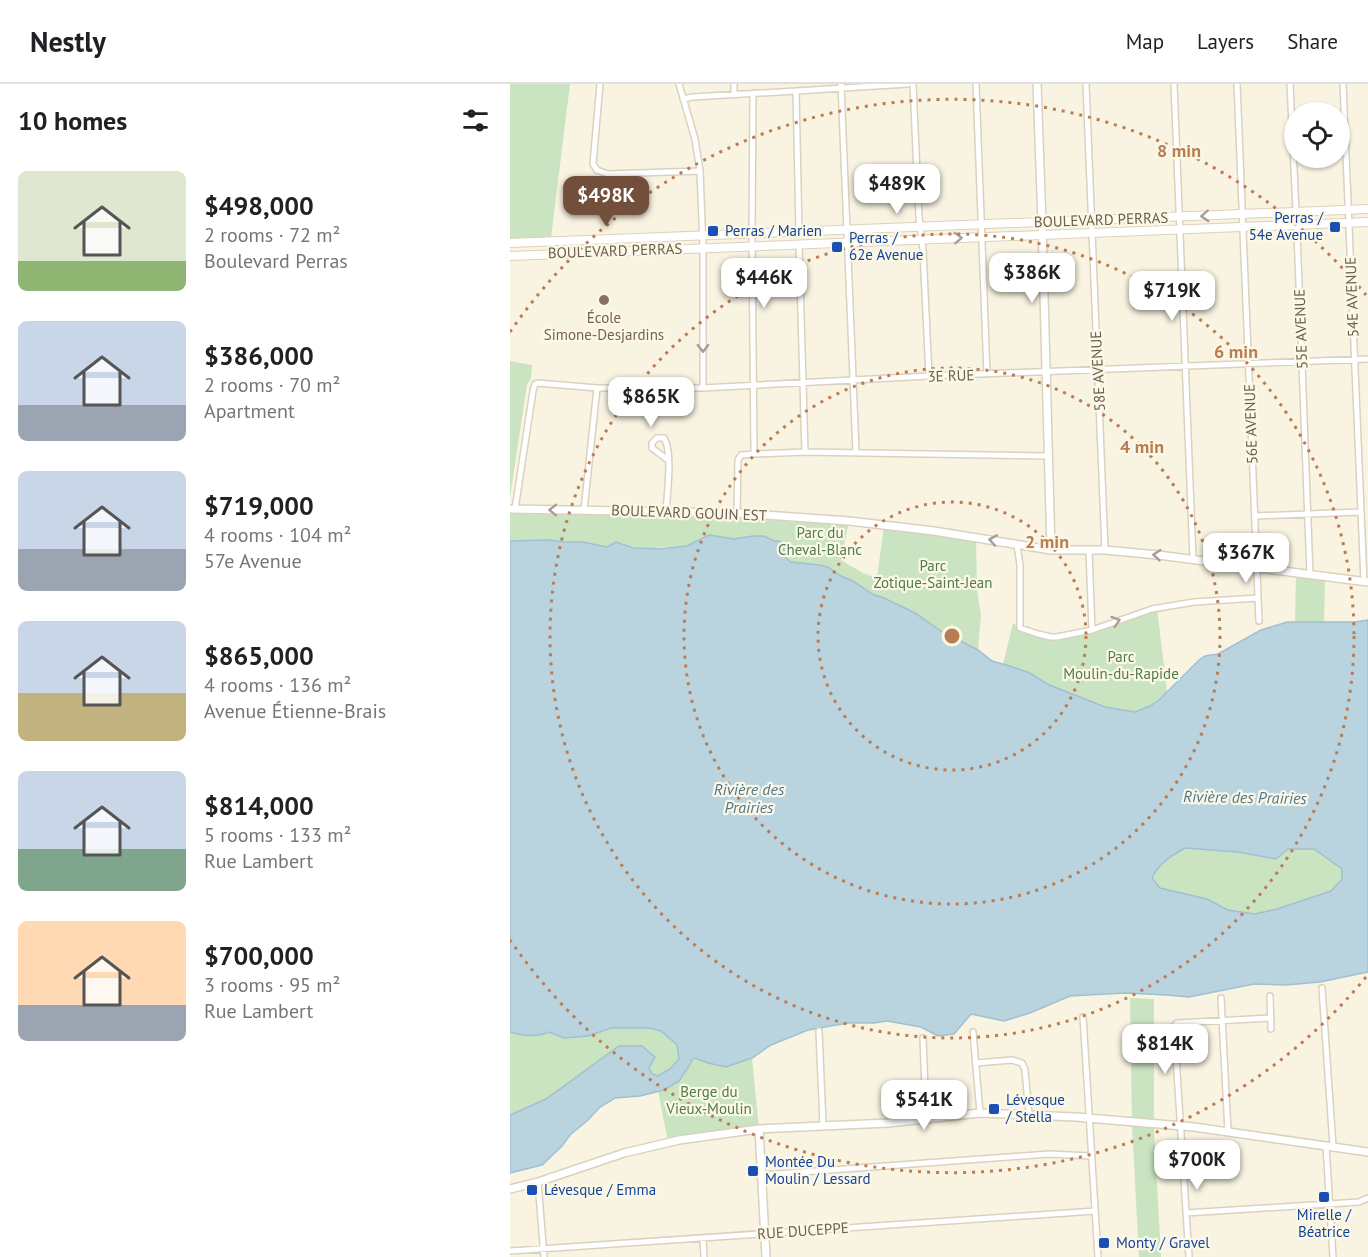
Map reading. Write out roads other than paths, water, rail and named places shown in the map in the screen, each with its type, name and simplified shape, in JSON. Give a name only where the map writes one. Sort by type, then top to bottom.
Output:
[{"type":"main road","name":"BOULEVARD PERRAS","points":[[510,243],[1368,209]]},
{"type":"main road","name":"BOULEVARD PERRAS","points":[[510,256],[1368,222]]},
{"type":"street","points":[[600,84],[592,164],[597,170],[608,174],[700,171]]},
{"type":"street","points":[[679,84],[695,139],[700,171],[703,248],[703,388]]},
{"type":"street","points":[[734,84],[734,94]]},
{"type":"street","points":[[786,84],[787,92]]},
{"type":"street","points":[[683,99],[841,86],[908,84]]},
{"type":"street","points":[[914,84],[929,376]]},
{"type":"street","points":[[976,84],[987,374]]},
{"type":"street","points":[[1037,84],[1051,550]]},
{"type":"street","name":"58E AVENUE","points":[[1086,84],[1105,550]]},
{"type":"street","points":[[1174,84],[1193,559]]},
{"type":"street","name":"56E AVENUE","points":[[1237,84],[1259,621]]},
{"type":"street","name":"55E AVENUE","points":[[1290,84],[1310,575]]},
{"type":"street","name":"54E AVENUE","points":[[1343,84],[1366,582]]},
{"type":"street","points":[[841,86],[856,452]]},
{"type":"street","points":[[796,91],[799,232]]},
{"type":"street","points":[[753,93],[754,454]]},
{"type":"street","points":[[799,244],[805,452]]},
{"type":"street","name":"3E RUE","points":[[513,509],[535,384],[597,388],[703,388],[929,376],[1368,359]]},
{"type":"street","points":[[584,510],[597,388]]},
{"type":"street","points":[[737,513],[738,460],[741,455],[856,452],[1048,456]]},
{"type":"street","points":[[666,512],[668,460]]},
{"type":"street","name":"BOULEVARD GOUIN EST","points":[[513,509],[737,513],[849,521],[934,531],[1051,550],[1105,550],[1366,582]]},
{"type":"street","points":[[1255,516],[1362,512]]},
{"type":"street","points":[[1017,545],[1020,565],[1020,628],[1051,638],[1092,630],[1152,609],[1215,600],[1258,598]]},
{"type":"street","points":[[1089,550],[1092,630]]},
{"type":"street","points":[[1322,988],[1333,1257]]},
{"type":"street","points":[[1270,996],[1271,1029]]},
{"type":"street","points":[[1221,998],[1228,1131]]},
{"type":"street","points":[[1083,1017],[1098,1257]]},
{"type":"street","points":[[1189,1257],[1174,1026],[1177,1023],[1270,1018]]},
{"type":"street","points":[[819,1030],[823,1125]]},
{"type":"street","points":[[974,1032],[980,1113]]},
{"type":"street","points":[[923,1038],[926,1118]]},
{"type":"street","points":[[976,1063],[1012,1060],[1022,1063],[1025,1070],[1029,1114]]},
{"type":"street","points":[[510,1189],[538,1182],[607,1158],[668,1142],[759,1129],[888,1123],[980,1113],[1029,1114],[1181,1126],[1368,1152]]},
{"type":"street","points":[[759,1129],[766,1257]]},
{"type":"street","points":[[762,1175],[1049,1154],[1092,1156]]},
{"type":"street","points":[[538,1182],[544,1257]]},
{"type":"street","points":[[1186,1213],[1359,1202],[1368,1198]]},
{"type":"street","name":"RUE DUCEPPE","points":[[510,1251],[1095,1211]]},
{"type":"street","points":[[703,1238],[704,1257]]},
{"type":"water","name":"Rivière des Prairies","points":[[709,535],[734,539],[764,536],[779,541],[784,546],[786,558],[791,562],[828,567],[872,594],[915,613],[941,631],[978,650],[992,661],[1030,673],[1047,684],[1105,707],[1135,712],[1159,700],[1205,656],[1218,654],[1261,630],[1287,622],[1368,620],[1368,972],[1320,982],[1286,985],[1254,984],[1189,997],[1125,993],[1070,996],[1004,1021],[971,1014],[954,1034],[938,1036],[921,1027],[887,1021],[848,1023],[808,1030],[771,1045],[752,1058],[726,1067],[695,1058],[679,1081],[664,1090],[640,1096],[615,1098],[600,1107],[542,1165],[510,1173],[510,1115],[546,1099],[619,1046],[642,1046],[655,1057],[649,1068],[652,1074],[658,1076],[670,1069],[679,1059],[677,1045],[661,1031],[649,1028],[611,1028],[588,1036],[564,1038],[549,1032],[530,1035],[510,1032],[510,541],[583,542],[607,547],[616,542],[634,548],[659,549],[687,546]],"holes":[[[1185,848],[1238,852],[1276,859],[1288,849],[1314,849],[1342,869],[1342,879],[1331,891],[1255,914],[1228,910],[1207,899],[1160,888],[1152,878],[1162,864]]]},
{"type":"place","name":"Perras / 54e Avenue","points":[[1335,227]]},
{"type":"place","name":"Perras / Marien","points":[[713,231]]},
{"type":"place","name":"Perras / 62e Avenue","points":[[837,247]]},
{"type":"place","name":"École Simone-Desjardins","points":[[604,300]]},
{"type":"place","name":"Lévesque / Stella","points":[[994,1109]]},
{"type":"place","name":"Montée Du Moulin / Lessard","points":[[753,1171]]},
{"type":"place","name":"Lévesque / Emma","points":[[532,1190]]},
{"type":"place","name":"Mirelle / Béatrice","points":[[1324,1197]]},
{"type":"place","name":"Monty / Gravel","points":[[1104,1243]]},
{"type":"park label","name":"Parc du Cheval-Blanc","points":[[820,542]]},
{"type":"park label","name":"Parc Zotique-Saint-Jean","points":[[933,574]]},
{"type":"park label","name":"Parc Moulin-du-Rapide","points":[[1121,666]]},
{"type":"park label","name":"Berge du Vieux-Moulin","points":[[709,1100]]}]
